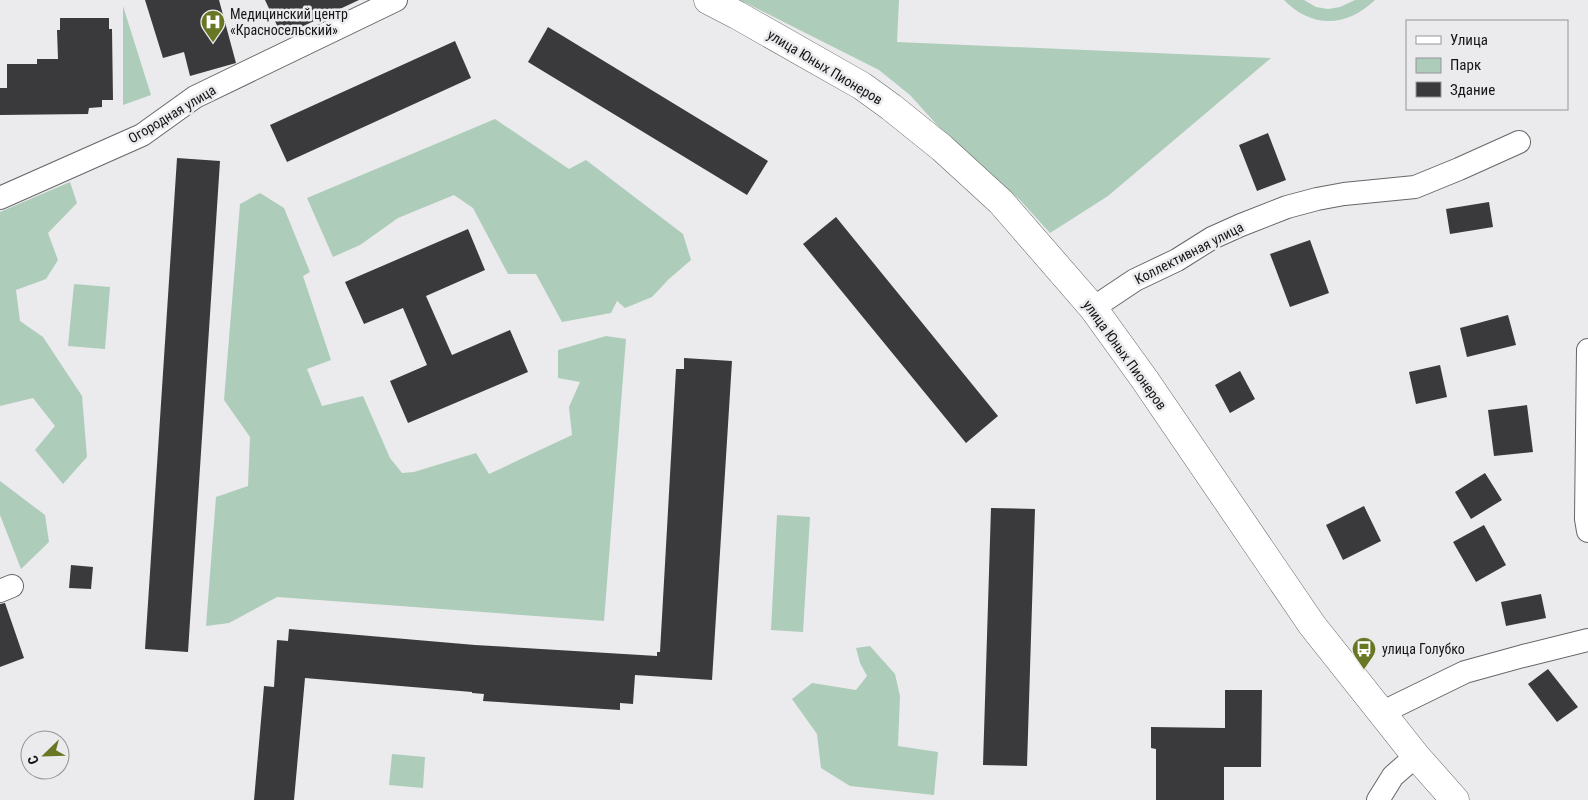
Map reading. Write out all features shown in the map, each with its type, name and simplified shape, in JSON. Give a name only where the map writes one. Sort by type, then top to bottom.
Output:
[{"type":"main road","name":"улица Юных Пионеров","points":[[708,0],[862,86],[942,148],[1001,202],[1092,308],[1146,380],[1312,625],[1416,756],[1455,800]]},
{"type":"street","name":"Огородная улица","points":[[0,198],[142,135],[195,97],[396,0]]},
{"type":"street","name":"Коллективная улица","points":[[1092,308],[1135,280],[1177,260],[1212,238],[1241,225],[1317,199],[1344,194],[1415,187],[1518,142]]},
{"type":"street","points":[[1588,350],[1586,519],[1588,531]]},
{"type":"street","points":[[1381,713],[1465,672],[1588,640]]},
{"type":"street","points":[[1378,800],[1393,776],[1416,756]]},
{"type":"green space","points":[[740,0],[899,0],[897,42],[1271,58],[1108,196],[1050,233],[1020,200],[938,126],[910,95],[879,70]]},
{"type":"green space","points":[[1284,0],[1304,0],[1316,7],[1328,9],[1340,7],[1355,0],[1375,0],[1353,15],[1341,20],[1330,21],[1306,16]]},
{"type":"green space","points":[[123,6],[151,95],[123,105]]},
{"type":"green space","points":[[495,119],[569,169],[586,160],[683,234],[691,260],[652,297],[625,308],[617,301],[611,313],[562,322],[536,274],[508,274],[473,208],[454,195],[398,218],[360,245],[333,257],[307,198]]},
{"type":"green space","points":[[70,182],[77,203],[48,233],[58,260],[46,279],[16,290],[20,321],[43,337],[82,396],[87,457],[63,484],[35,450],[55,426],[33,398],[0,406],[0,212]]},
{"type":"green space","points":[[260,193],[284,208],[310,272],[303,276],[331,360],[307,369],[322,406],[363,396],[390,458],[402,473],[414,472],[476,453],[489,474],[572,435],[569,407],[580,382],[558,378],[558,350],[606,336],[626,339],[604,621],[277,597],[229,623],[206,626],[216,497],[248,486],[250,437],[224,400],[240,204]]},
{"type":"green space","points":[[74,284],[110,287],[105,349],[68,346]]},
{"type":"green space","points":[[0,481],[45,515],[49,542],[21,569],[0,515]]},
{"type":"green space","points":[[777,515],[810,517],[803,632],[771,630]]},
{"type":"green space","points":[[870,646],[895,674],[900,696],[898,746],[938,752],[934,795],[850,786],[821,768],[817,734],[792,699],[812,683],[856,690],[867,676],[860,663],[856,648]]},
{"type":"green space","points":[[392,754],[425,757],[423,788],[389,785]]},
{"type":"building","points":[[145,0],[219,0],[236,63],[190,76],[184,52],[163,58]]},
{"type":"building","points":[[265,0],[359,0],[282,36]]},
{"type":"building","points":[[60,18],[109,18],[109,29],[112,29],[113,100],[102,100],[102,107],[89,108],[88,114],[0,115],[0,88],[7,88],[7,64],[37,64],[37,59],[58,59],[57,30],[60,30]]},
{"type":"building","points":[[548,27],[768,161],[747,195],[528,62]]},
{"type":"building","points":[[455,41],[471,78],[287,162],[270,125]]},
{"type":"building","points":[[1268,133],[1286,180],[1257,191],[1239,145]]},
{"type":"building","points":[[177,158],[220,161],[188,652],[145,649]]},
{"type":"building","points":[[1489,202],[1493,227],[1450,234],[1446,209]]},
{"type":"building","points":[[836,217],[998,416],[966,443],[803,244]]},
{"type":"building","points":[[468,229],[485,270],[426,296],[452,355],[510,330],[528,372],[408,423],[390,381],[427,365],[403,308],[364,324],[345,282]]},
{"type":"building","points":[[1310,240],[1329,293],[1290,307],[1270,254]]},
{"type":"building","points":[[1508,315],[1516,345],[1467,357],[1460,328]]},
{"type":"building","points":[[684,358],[732,361],[712,680],[635,675],[633,704],[620,703],[620,710],[483,701],[484,694],[472,692],[305,678],[294,800],[254,800],[264,686],[274,687],[277,640],[288,641],[289,629],[475,645],[657,656],[657,652],[660,652],[676,369],[684,369]]},
{"type":"building","points":[[1440,365],[1447,397],[1416,404],[1409,372]]},
{"type":"building","points":[[1240,371],[1255,399],[1230,413],[1215,385]]},
{"type":"building","points":[[1527,405],[1533,452],[1494,456],[1488,410]]},
{"type":"building","points":[[1485,473],[1502,500],[1471,519],[1455,492]]},
{"type":"building","points":[[1364,506],[1381,541],[1343,560],[1326,525]]},
{"type":"building","points":[[991,508],[1035,509],[1027,766],[983,765]]},
{"type":"building","points":[[1484,525],[1506,565],[1476,582],[1453,542]]},
{"type":"building","points":[[71,565],[93,567],[91,589],[69,588]]},
{"type":"building","points":[[1541,594],[1546,618],[1506,626],[1501,602]]},
{"type":"building","points":[[5,603],[24,658],[0,667],[0,604]]},
{"type":"building","points":[[1548,669],[1578,707],[1557,722],[1528,684]]},
{"type":"building","points":[[1225,690],[1262,690],[1261,767],[1224,767],[1224,800],[1156,800],[1156,749],[1151,748],[1151,727],[1225,728]]},
{"type":"place","name":"Медицинский центр «Красносельский»","points":[[213,43]]},
{"type":"place","name":"улица Голубко","points":[[1364,670]]}]
